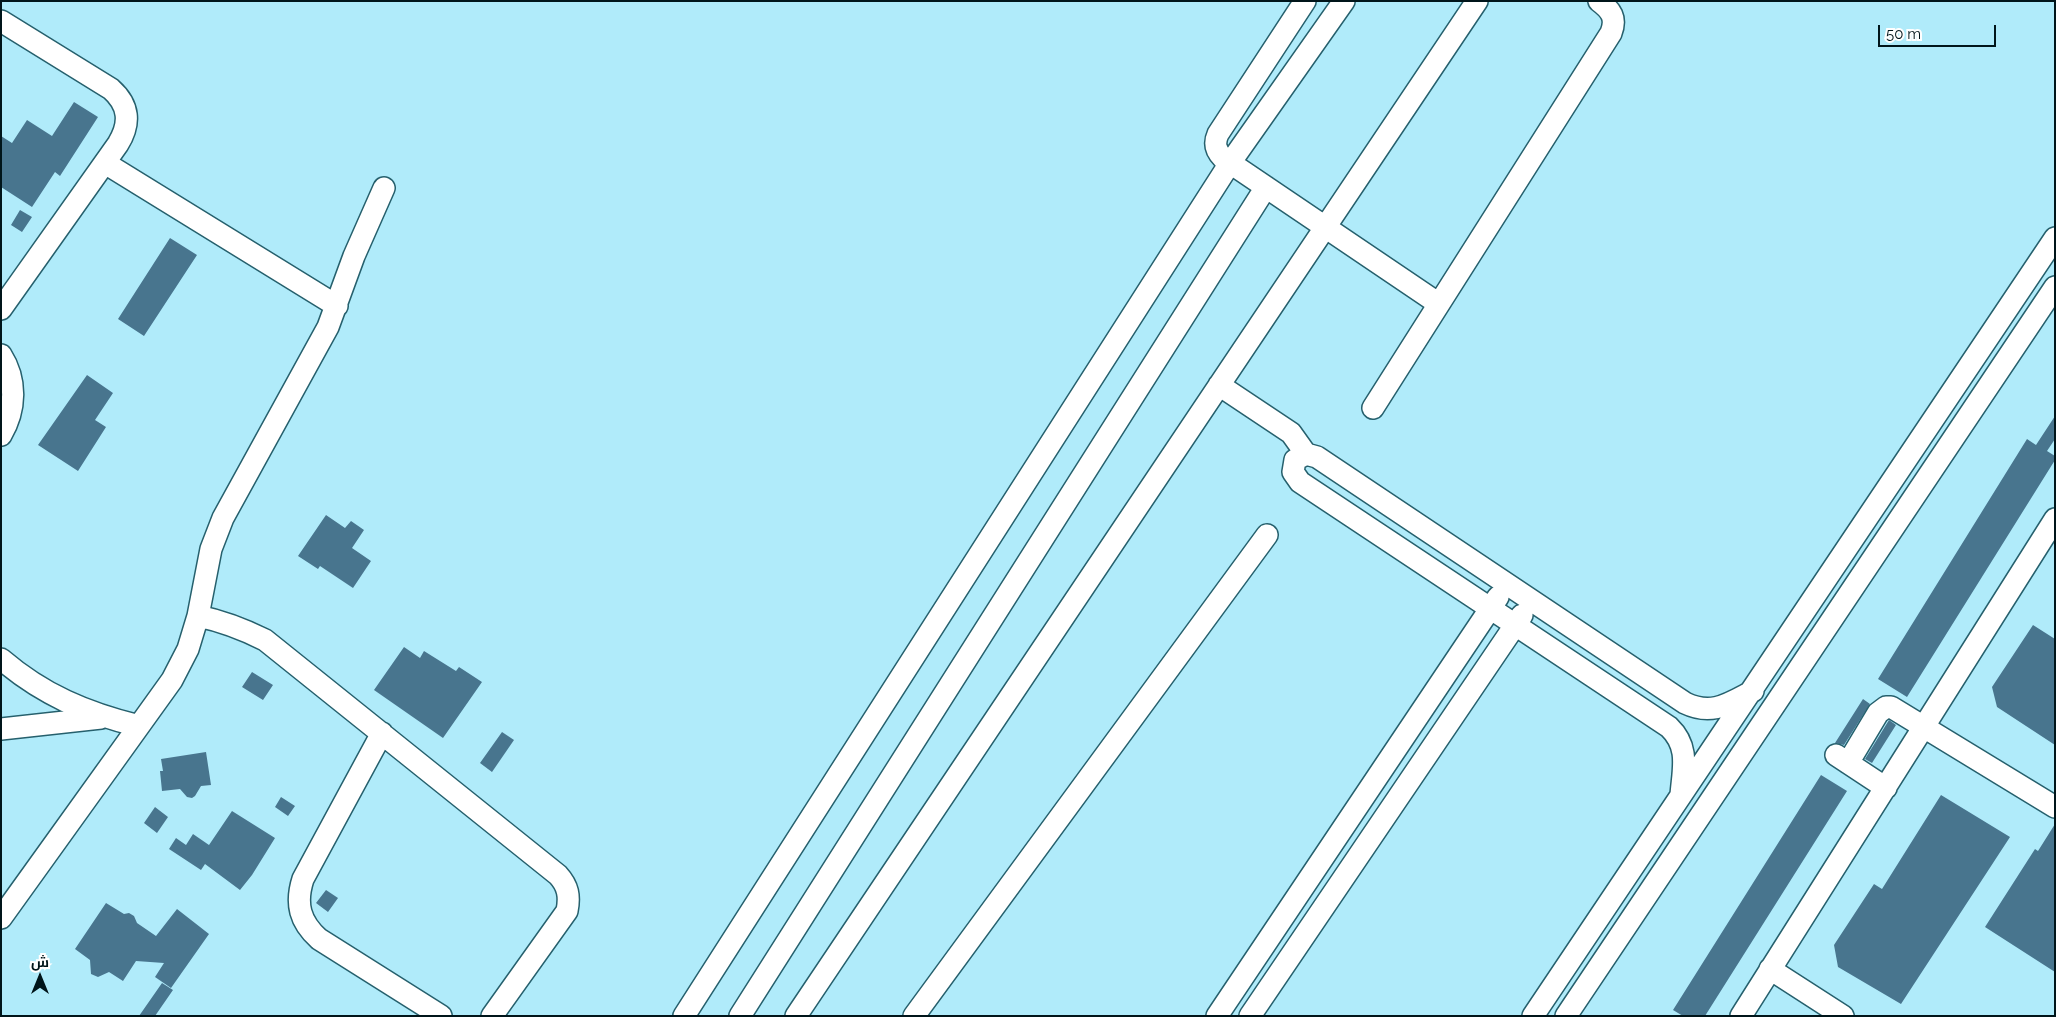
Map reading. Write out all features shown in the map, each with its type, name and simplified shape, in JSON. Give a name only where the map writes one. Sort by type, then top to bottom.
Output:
[{"type":"street","points":[[1305,1],[1218,134],[1215,144],[1216,149],[1230,163],[1439,304]]},
{"type":"street","points":[[684,1016],[1230,163],[1344,1]]},
{"type":"street","points":[[796,1016],[1477,1]]},
{"type":"street","points":[[1373,408],[1611,33],[1614,19],[1611,12],[1598,1]]},
{"type":"street","points":[[1,21],[112,89],[119,96],[126,110],[127,125],[124,135],[105,163],[1,308]]},
{"type":"street","points":[[105,163],[337,306]]},
{"type":"street","points":[[740,1016],[1266,187]]},
{"type":"street","points":[[1,918],[172,680],[188,649],[198,616],[211,549],[223,518],[311,361],[337,306],[354,256],[384,188]]},
{"type":"street","points":[[1533,1016],[1753,691],[2055,238]]},
{"type":"street","points":[[1566,1016],[2055,287]]},
{"type":"street","points":[[1,355],[6,362],[12,380],[13,398],[10,416],[1,435]]},
{"type":"street","points":[[1219,385],[1291,433],[1306,454]]},
{"type":"street","points":[[1681,795],[1684,753],[1676,734],[1668,727],[1300,482],[1295,478],[1293,466],[1300,456],[1306,454],[1317,457],[1694,708],[1716,709],[1753,691]]},
{"type":"street","points":[[1741,1016],[2055,519]]},
{"type":"street","points":[[914,1016],[1267,535]]},
{"type":"street","points":[[1217,1016],[1506,584]]},
{"type":"street","points":[[1250,1016],[1531,601]]},
{"type":"street","points":[[198,616],[236,626],[265,640],[558,874],[565,882],[569,902],[567,911],[492,1016]]},
{"type":"street","points":[[1,659],[44,691],[73,706],[104,717],[139,726]]},
{"type":"street","points":[[1886,788],[1842,759],[1878,713],[1886,707],[1896,708],[2055,807]]},
{"type":"street","points":[[1,729],[104,717]]},
{"type":"street","points":[[1731,721],[1733,734],[1737,738],[1742,741],[1749,741],[1752,737]]},
{"type":"street","points":[[382,734],[303,880],[299,892],[299,905],[302,918],[309,930],[319,939],[441,1016]]},
{"type":"street","points":[[1770,969],[1843,1016]]},
{"type":"building","points":[[74,102],[98,117],[60,176],[55,172],[32,207],[1,187],[1,136],[12,143],[27,120],[52,136]]},
{"type":"building","points":[[20,210],[32,217],[22,232],[11,225]]},
{"type":"building","points":[[170,238],[197,255],[144,336],[118,319]]},
{"type":"building","points":[[87,375],[113,393],[95,420],[106,427],[78,471],[38,445]]},
{"type":"building","points":[[2055,416],[2055,439],[2047,451],[2055,456],[2055,460],[1907,697],[1878,679],[2027,439],[2036,445]]},
{"type":"building","points":[[326,515],[345,528],[351,521],[364,530],[352,548],[371,561],[353,588],[320,566],[318,569],[298,556]]},
{"type":"building","points":[[2033,625],[2055,639],[2055,745],[1997,707],[1992,687]]},
{"type":"building","points":[[404,647],[420,658],[424,651],[456,671],[459,667],[482,682],[443,738],[374,690]]},
{"type":"building","points":[[252,672],[273,685],[263,700],[242,687]]},
{"type":"building","points":[[1863,699],[1870,704],[1844,745],[1835,743]]},
{"type":"building","points":[[1889,720],[1896,725],[1872,763],[1865,759]]},
{"type":"building","points":[[502,732],[514,740],[492,772],[480,763]]},
{"type":"building","points":[[206,752],[211,785],[201,786],[192,798],[187,797],[180,789],[162,791],[160,771],[163,771],[161,759]]},
{"type":"building","points":[[1821,775],[1847,791],[1705,1016],[1683,1016],[1673,1010]]},
{"type":"building","points":[[1941,795],[2010,837],[1901,1004],[1838,967],[1834,945],[1874,884],[1882,889]]},
{"type":"building","points":[[281,797],[295,806],[288,816],[275,807]]},
{"type":"building","points":[[155,807],[168,817],[157,833],[144,823]]},
{"type":"building","points":[[232,811],[275,838],[252,875],[240,890],[205,864],[201,870],[169,849],[176,838],[186,845],[193,834],[209,845]]},
{"type":"building","points":[[2055,824],[2055,972],[1985,927],[2035,849],[2038,851]]},
{"type":"building","points":[[326,890],[338,898],[328,912],[316,903]]},
{"type":"building","points":[[106,903],[124,914],[129,913],[134,916],[137,923],[156,936],[177,909],[209,934],[171,988],[155,977],[164,963],[136,961],[123,981],[109,972],[98,977],[91,974],[90,960],[75,949]]},
{"type":"building","points":[[162,983],[173,990],[155,1016],[139,1016]]}]
